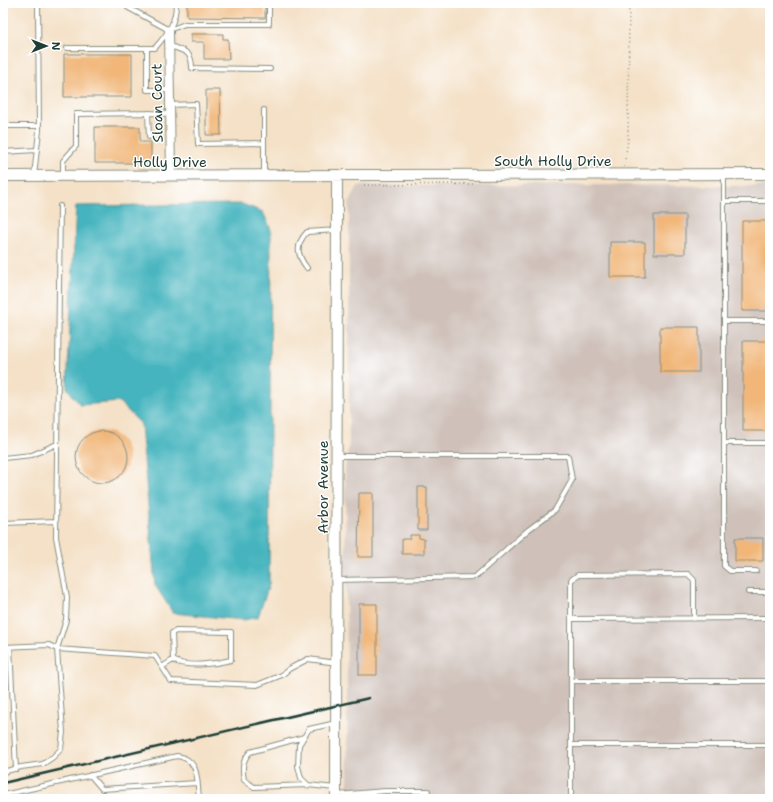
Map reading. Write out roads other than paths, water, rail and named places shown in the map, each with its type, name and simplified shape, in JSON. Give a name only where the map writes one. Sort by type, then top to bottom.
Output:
[{"type":"street","name":"Sloan Court","points":[[169,30],[171,176]]},
{"type":"street","name":"South Holly Drive","points":[[337,175],[770,174]]},
{"type":"street","name":"Holly Drive","points":[[3,176],[337,175]]},
{"type":"street","name":"Arbor Avenue","points":[[336,794],[337,175]]},
{"type":"lane","points":[[34,176],[39,126],[38,3]]},
{"type":"lane","points":[[127,3],[127,7],[169,30],[185,24],[269,24],[269,3]]},
{"type":"lane","points":[[67,48],[155,48],[169,30],[176,16],[176,3]]},
{"type":"lane","points":[[169,46],[188,53],[192,59],[192,68],[270,69]]},
{"type":"lane","points":[[147,48],[147,90],[170,90]]},
{"type":"lane","points":[[170,105],[196,104],[198,144],[264,143]]},
{"type":"lane","points":[[264,110],[264,176]]},
{"type":"lane","points":[[148,113],[149,137]]},
{"type":"lane","points":[[63,176],[63,161],[76,146],[76,114],[171,114]]},
{"type":"lane","points":[[3,126],[39,126]]},
{"type":"lane","points":[[3,152],[37,150]]},
{"type":"lane","points":[[724,174],[724,566],[730,571],[756,570]]},
{"type":"lane","points":[[724,201],[770,201]]},
{"type":"lane","points":[[3,772],[43,764],[61,749],[63,732],[57,649],[66,620],[67,597],[56,537],[60,206]]},
{"type":"lane","points":[[307,268],[300,259],[298,248],[300,239],[307,232],[337,230]]},
{"type":"lane","points":[[724,321],[770,321]]},
{"type":"lane","points":[[724,443],[770,442]]},
{"type":"lane","points":[[3,458],[32,456],[57,444]]},
{"type":"lane","points":[[337,456],[568,456],[572,480],[555,510],[528,530],[475,577],[337,580]]},
{"type":"lane","points":[[3,523],[56,521]]},
{"type":"lane","points":[[571,799],[570,580],[578,575],[688,574],[694,580],[694,618]]},
{"type":"lane","points":[[748,592],[770,592]]},
{"type":"lane","points":[[571,619],[770,618]]},
{"type":"lane","points":[[176,630],[230,632],[231,660],[216,664],[179,664],[173,660],[172,633],[176,630]]},
{"type":"lane","points":[[3,647],[49,645],[57,649],[155,656],[172,681],[257,685],[282,675],[289,669],[308,659],[337,663]]},
{"type":"lane","points":[[10,646],[16,769]]},
{"type":"lane","points":[[162,667],[173,660]]},
{"type":"lane","points":[[571,681],[770,681]]},
{"type":"lane","points":[[308,785],[301,778],[298,766],[299,745],[309,729],[337,723]]},
{"type":"lane","points":[[304,737],[250,752],[245,757],[242,767],[244,780],[254,787],[308,785],[336,794],[385,791],[428,791]]},
{"type":"lane","points":[[571,745],[770,745]]},
{"type":"lane","points":[[3,795],[177,756],[184,757],[191,761],[196,768],[199,799]]},
{"type":"lane","points":[[90,775],[102,789],[197,783]]},
{"type":"water","points":[[242,204],[263,212],[271,230],[269,585],[258,617],[243,620],[173,613],[155,585],[141,424],[119,402],[80,405],[67,388],[76,206]]},
{"type":"railway","points":[[3,783],[369,698]]}]
